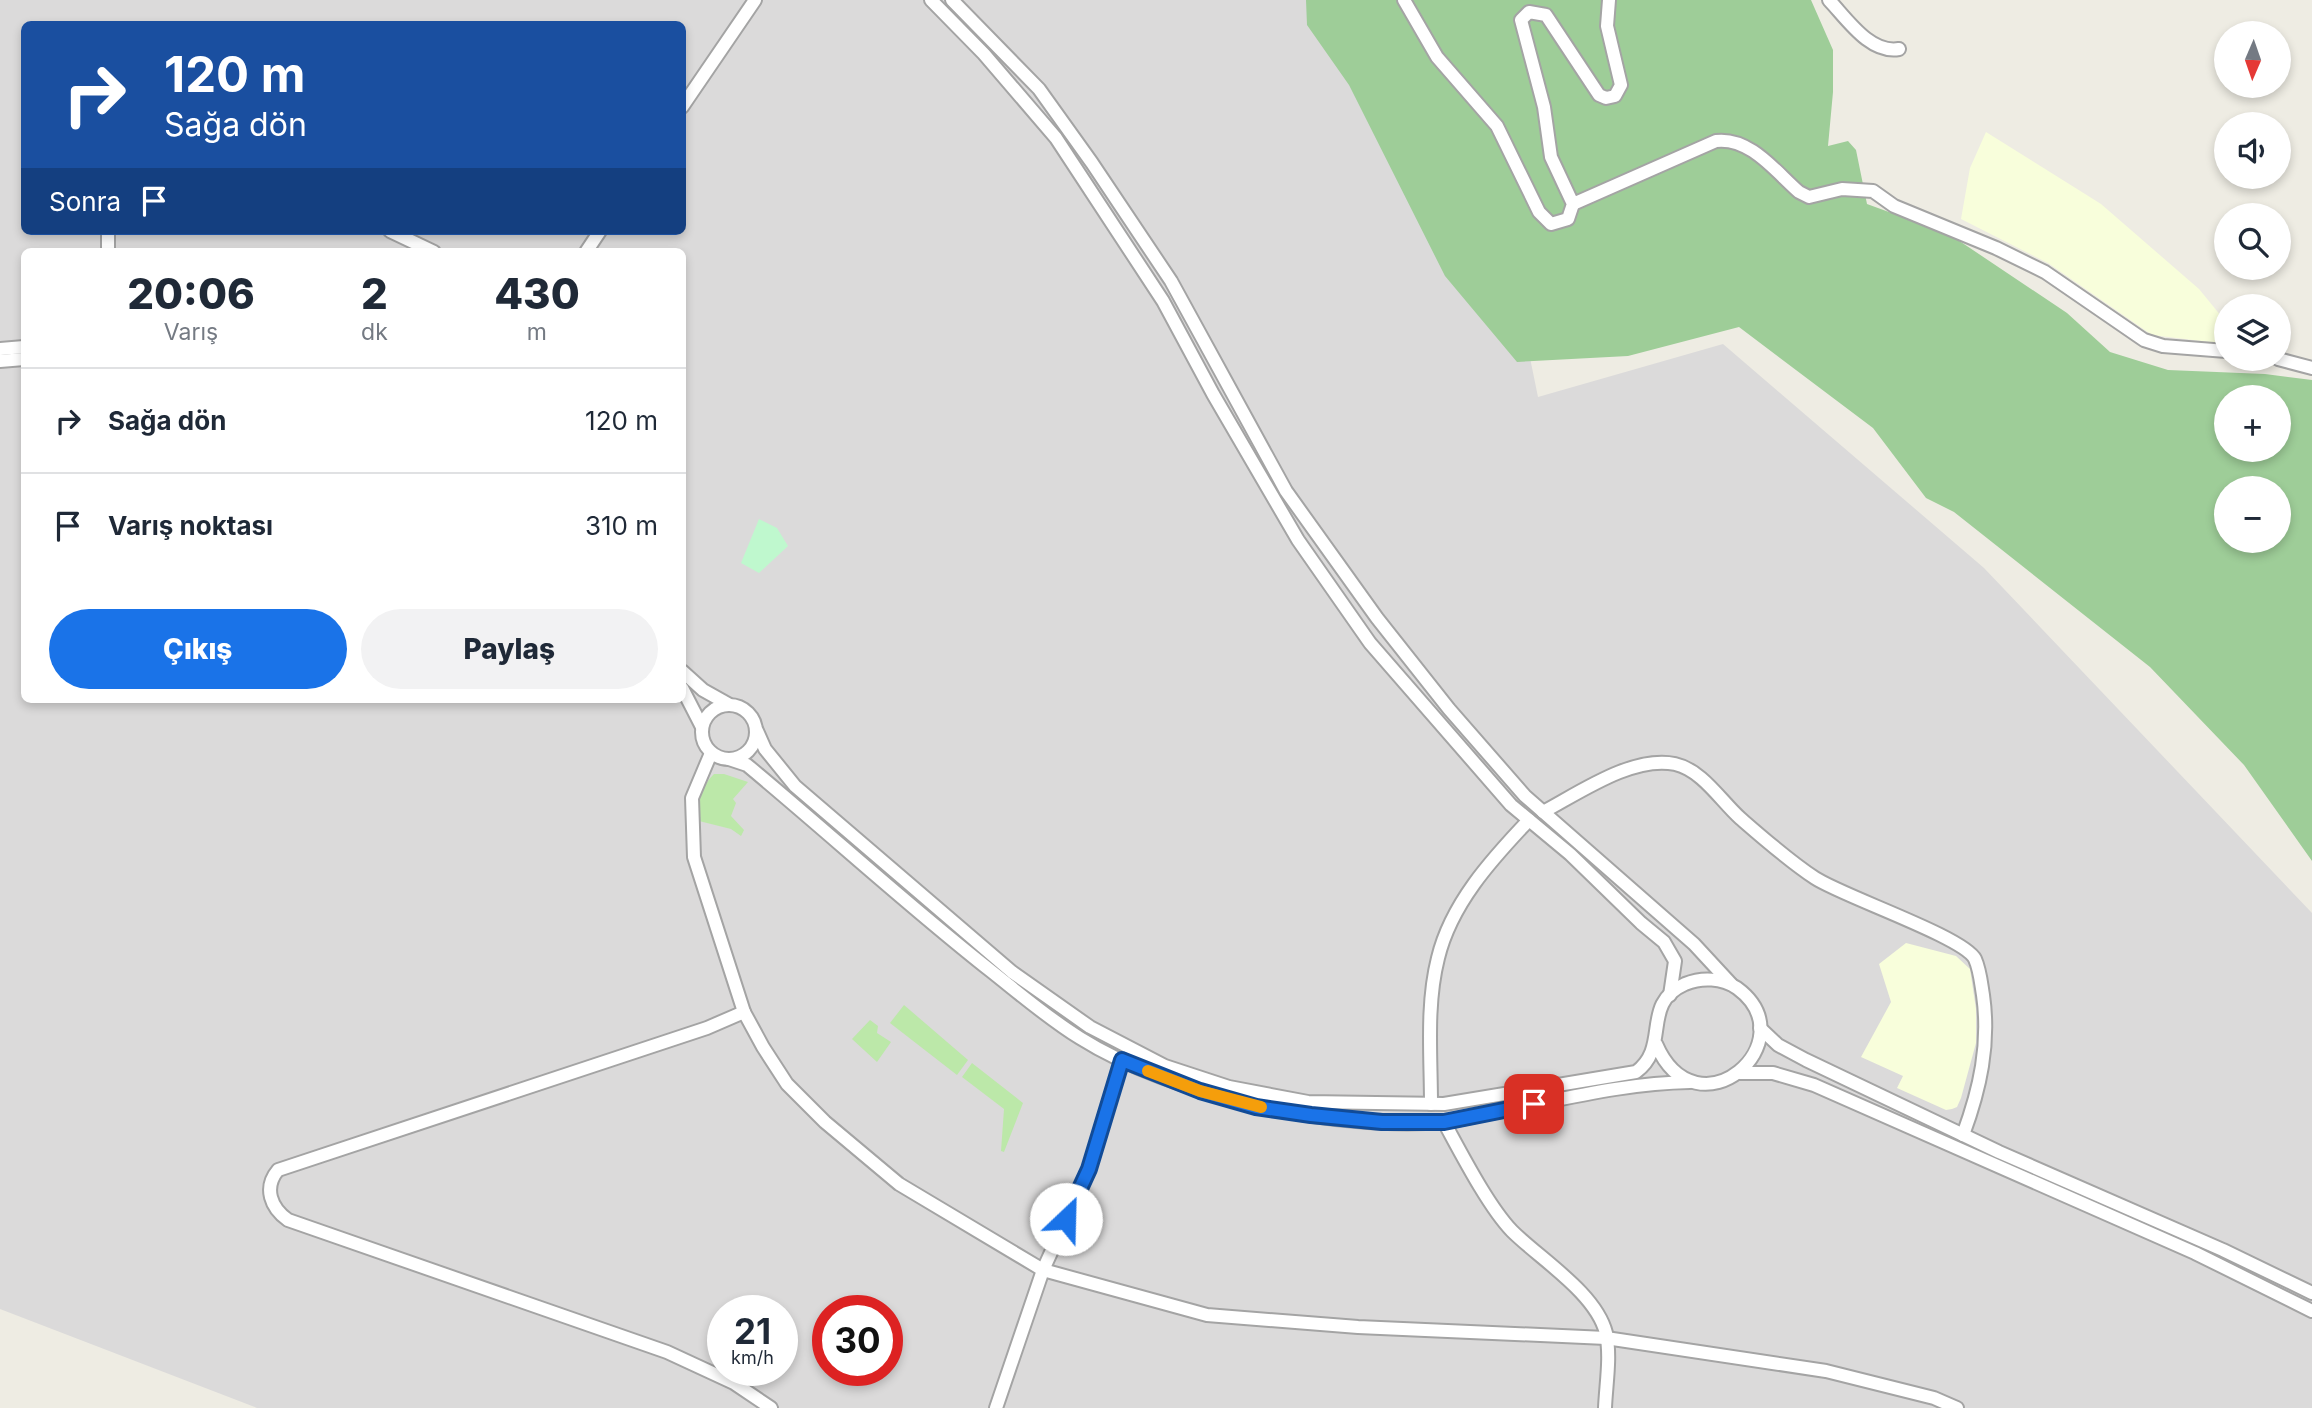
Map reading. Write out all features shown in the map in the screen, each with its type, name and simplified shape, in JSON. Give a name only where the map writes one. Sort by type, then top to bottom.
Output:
[{"type":"street","points":[[686,101],[755,0]]},
{"type":"street","points":[[931,0],[984,54],[1056,138],[1163,300],[1213,394],[1298,540],[1370,643],[1511,805],[1570,854],[1664,942],[1675,961],[1670,995]]},
{"type":"street","points":[[686,696],[702,727],[702,737],[711,753],[747,765],[1019,993],[1080,1039],[1122,1060],[1200,1091],[1256,1107],[1382,1122],[1444,1122],[1649,1082],[1708,1085],[1725,1082],[1740,1073],[1752,1061],[1759,1045],[1760,1028],[1752,1004],[1694,944],[1525,796],[1449,709],[1377,618],[1286,491],[1171,281],[1092,163],[1039,89],[952,0]]},
{"type":"street","points":[[1404,0],[1437,57],[1497,126],[1539,212],[1551,224],[1567,219],[1573,204],[1716,141],[1731,140],[1746,145],[1799,192],[1809,197],[1842,189],[1873,191],[1894,206],[2045,272],[2144,340],[2163,346],[2214,350]]},
{"type":"street","points":[[1573,204],[1551,157],[1544,107],[1521,20],[1530,12],[1546,15],[1599,95],[1606,98],[1615,96],[1621,85],[1607,26],[1609,0]]},
{"type":"street","points":[[1829,0],[1876,46],[1888,51],[1899,49]]},
{"type":"street","points":[[398,235],[426,248]]},
{"type":"street","points":[[0,349],[21,347]]},
{"type":"street","points":[[0,361],[21,359]]},
{"type":"street","points":[[2291,362],[2312,368]]},
{"type":"street","points":[[686,675],[703,690],[728,704],[744,709],[755,722],[765,749],[795,786],[1012,972],[1090,1027],[1165,1066],[1229,1087],[1308,1102],[1431,1104],[1547,1089],[1636,1072],[1647,1064],[1656,1044]]},
{"type":"street","points":[[702,727],[711,711],[728,704]]},
{"type":"street","points":[[729,759],[746,754],[752,747],[757,731]]},
{"type":"street","points":[[711,753],[701,771],[692,798],[694,857],[744,1012],[787,1084],[825,1122],[899,1184],[1043,1270],[1206,1315],[1357,1327],[1606,1338],[1826,1371],[1934,1398],[1957,1408]]},
{"type":"street","points":[[1543,812],[1615,773],[1654,763],[1677,765],[1698,776],[1740,817],[1815,878],[1938,934],[1973,956],[1979,972],[1986,1014],[1985,1059],[1963,1135]]},
{"type":"street","points":[[1431,1104],[1432,993],[1438,957],[1452,920],[1472,887],[1528,820]]},
{"type":"street","points":[[1690,1082],[1669,1067],[1656,1044],[1655,1027],[1659,1009],[1670,995],[1684,985],[1701,980],[1718,980],[1734,986]]},
{"type":"street","points":[[744,1012],[707,1028],[278,1170],[270,1187],[271,1202],[276,1211],[288,1220],[667,1352],[734,1384],[771,1408]]},
{"type":"street","points":[[1760,1028],[1778,1045],[1963,1135],[2223,1250],[2312,1293]]},
{"type":"street","points":[[996,1408],[1043,1270],[1089,1169],[1122,1060]]},
{"type":"street","points":[[1740,1073],[1773,1073],[1814,1085],[2195,1253],[2312,1311]]},
{"type":"street","points":[[1444,1122],[1469,1167],[1510,1229],[1584,1294],[1605,1330],[1605,1408]]},
{"type":"shaded area","points":[[0,0],[1457,0],[1538,397],[1723,344],[1984,568],[2312,913],[2312,1408],[257,1408],[0,1309]]},
{"type":"shaded area","points":[[1986,132],[2101,204],[2199,289],[2214,307],[2214,343],[2152,335],[2048,263],[1961,219],[1970,168]]},
{"type":"shaded area","points":[[759,519],[777,528],[788,546],[759,573],[741,563]]},
{"type":"shaded area","points":[[1906,943],[1956,956],[1970,969],[1976,1009],[1976,1043],[1961,1098],[1957,1107],[1952,1109],[1946,1110],[1897,1088],[1903,1076],[1861,1057],[1891,1002],[1879,964]]},
{"type":"green space","points":[[1306,0],[1811,0],[1833,50],[1833,92],[1828,146],[1848,141],[1856,150],[1867,204],[1949,234],[2067,313],[2110,352],[2168,370],[2265,374],[2312,380],[2312,861],[2244,765],[2150,667],[1954,512],[1926,498],[1873,428],[1739,327],[1628,356],[1517,362],[1445,276],[1349,85],[1307,25]]},
{"type":"green space","points":[[714,774],[724,774],[748,782],[733,799],[736,803],[731,816],[744,830],[741,836],[731,829],[699,821],[701,796]]},
{"type":"green space","points":[[904,1005],[968,1060],[957,1075],[890,1023]]},
{"type":"green space","points":[[870,1020],[878,1026],[877,1033],[891,1042],[877,1062],[852,1039]]},
{"type":"green space","points":[[972,1063],[1023,1103],[1004,1152],[1001,1151],[1004,1109],[962,1077]]},
{"type":"slow traffic","points":[[1148,1071],[1200,1091],[1261,1107]]},
{"type":"route","points":[[1066,1219],[1089,1169],[1122,1060],[1200,1091],[1256,1107],[1311,1115],[1382,1122],[1444,1122],[1534,1104]]}]
